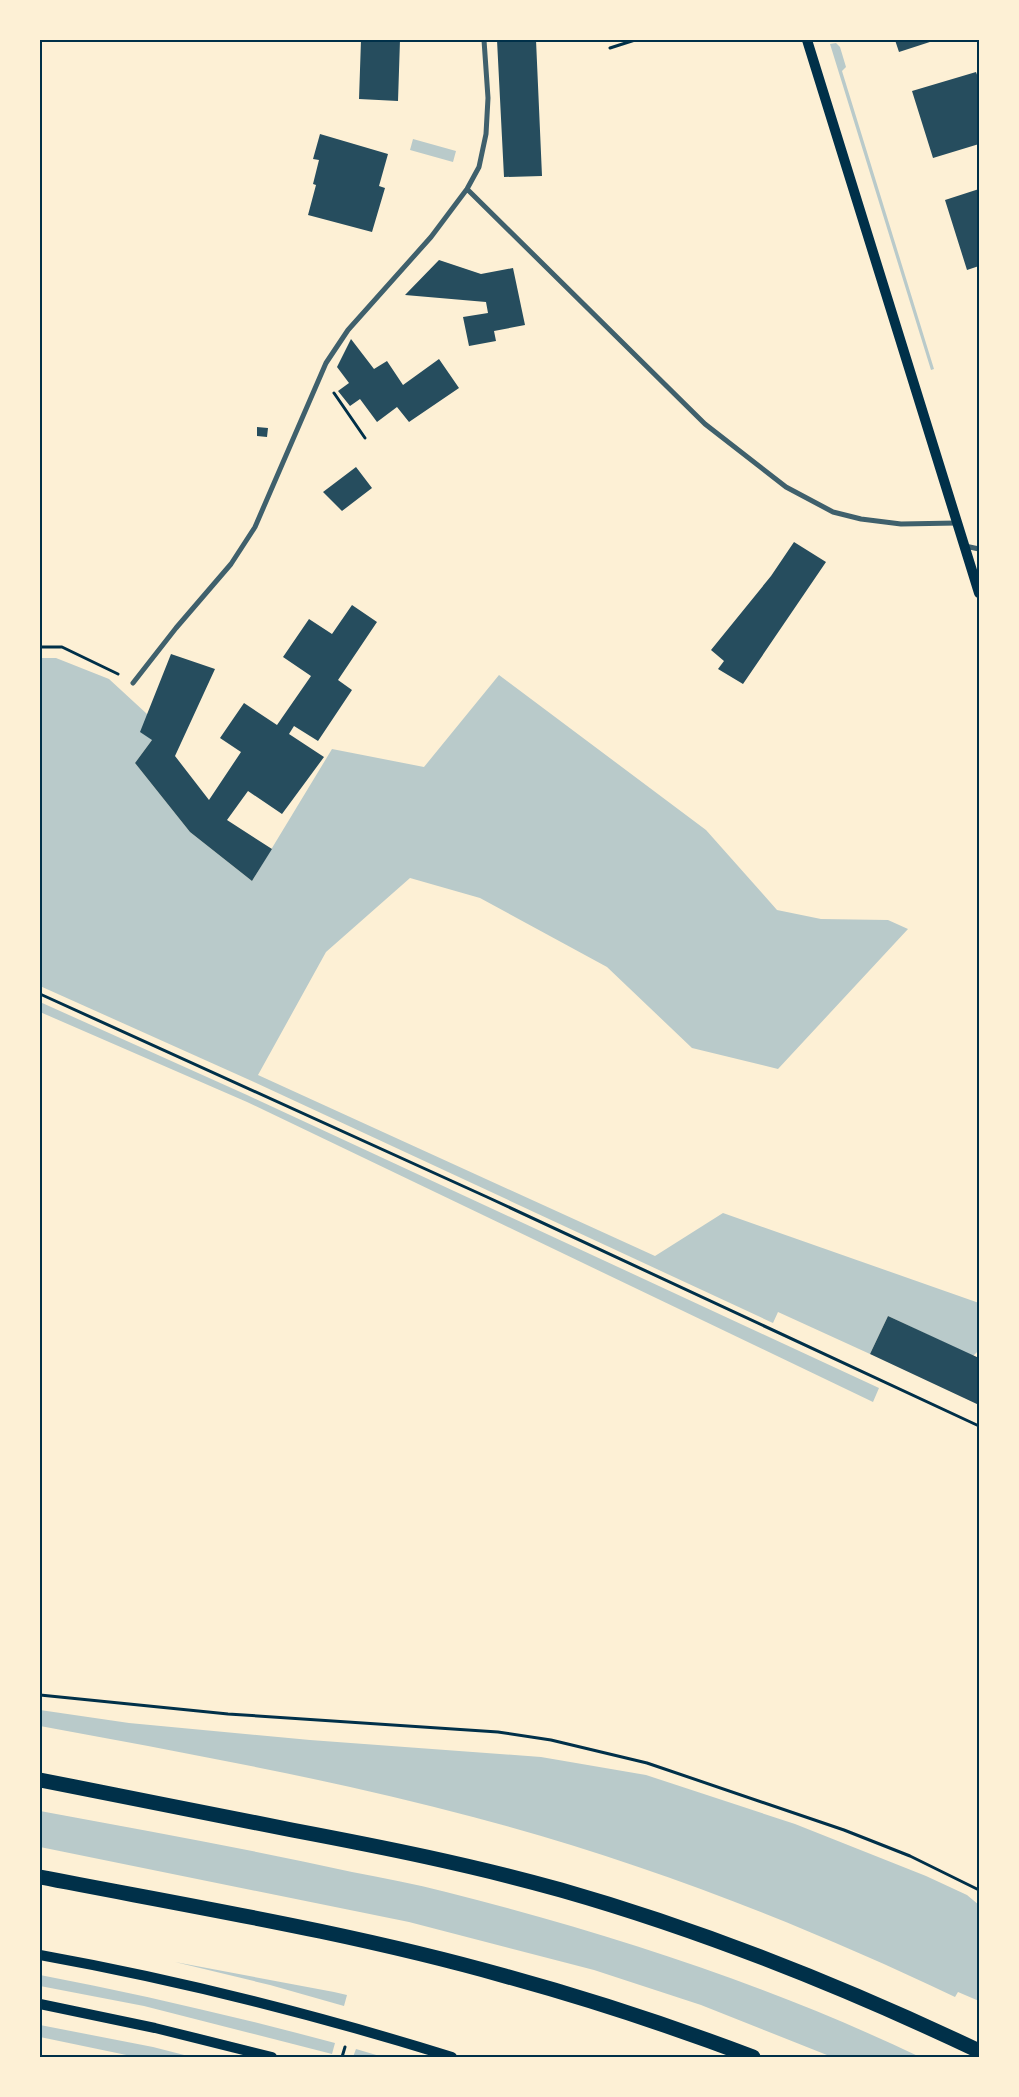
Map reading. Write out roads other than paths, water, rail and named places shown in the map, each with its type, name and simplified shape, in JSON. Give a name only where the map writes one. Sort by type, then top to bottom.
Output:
[{"type":"highway","points":[[40,1780],[434,1858],[560,1890],[679,1926],[810,1976],[901,2014],[979,2052]]},
{"type":"highway","points":[[44,1879],[324,1933],[504,1975],[639,2015],[753,2057]]},
{"type":"main road","points":[[807,40],[979,593]]},
{"type":"main road","points":[[40,1956],[167,1981],[261,2003],[350,2026],[452,2057]]},
{"type":"main road","points":[[40,2004],[155,2028],[272,2057]]},
{"type":"street","points":[[133,683],[176,628],[232,564],[256,527],[326,363],[348,330],[431,237],[467,189],[479,167],[486,134],[488,98],[484,40]]},
{"type":"street","points":[[467,189],[705,424],[786,487],[834,512],[860,520],[901,524],[957,523]]},
{"type":"street","points":[[964,546],[979,548]]}]
